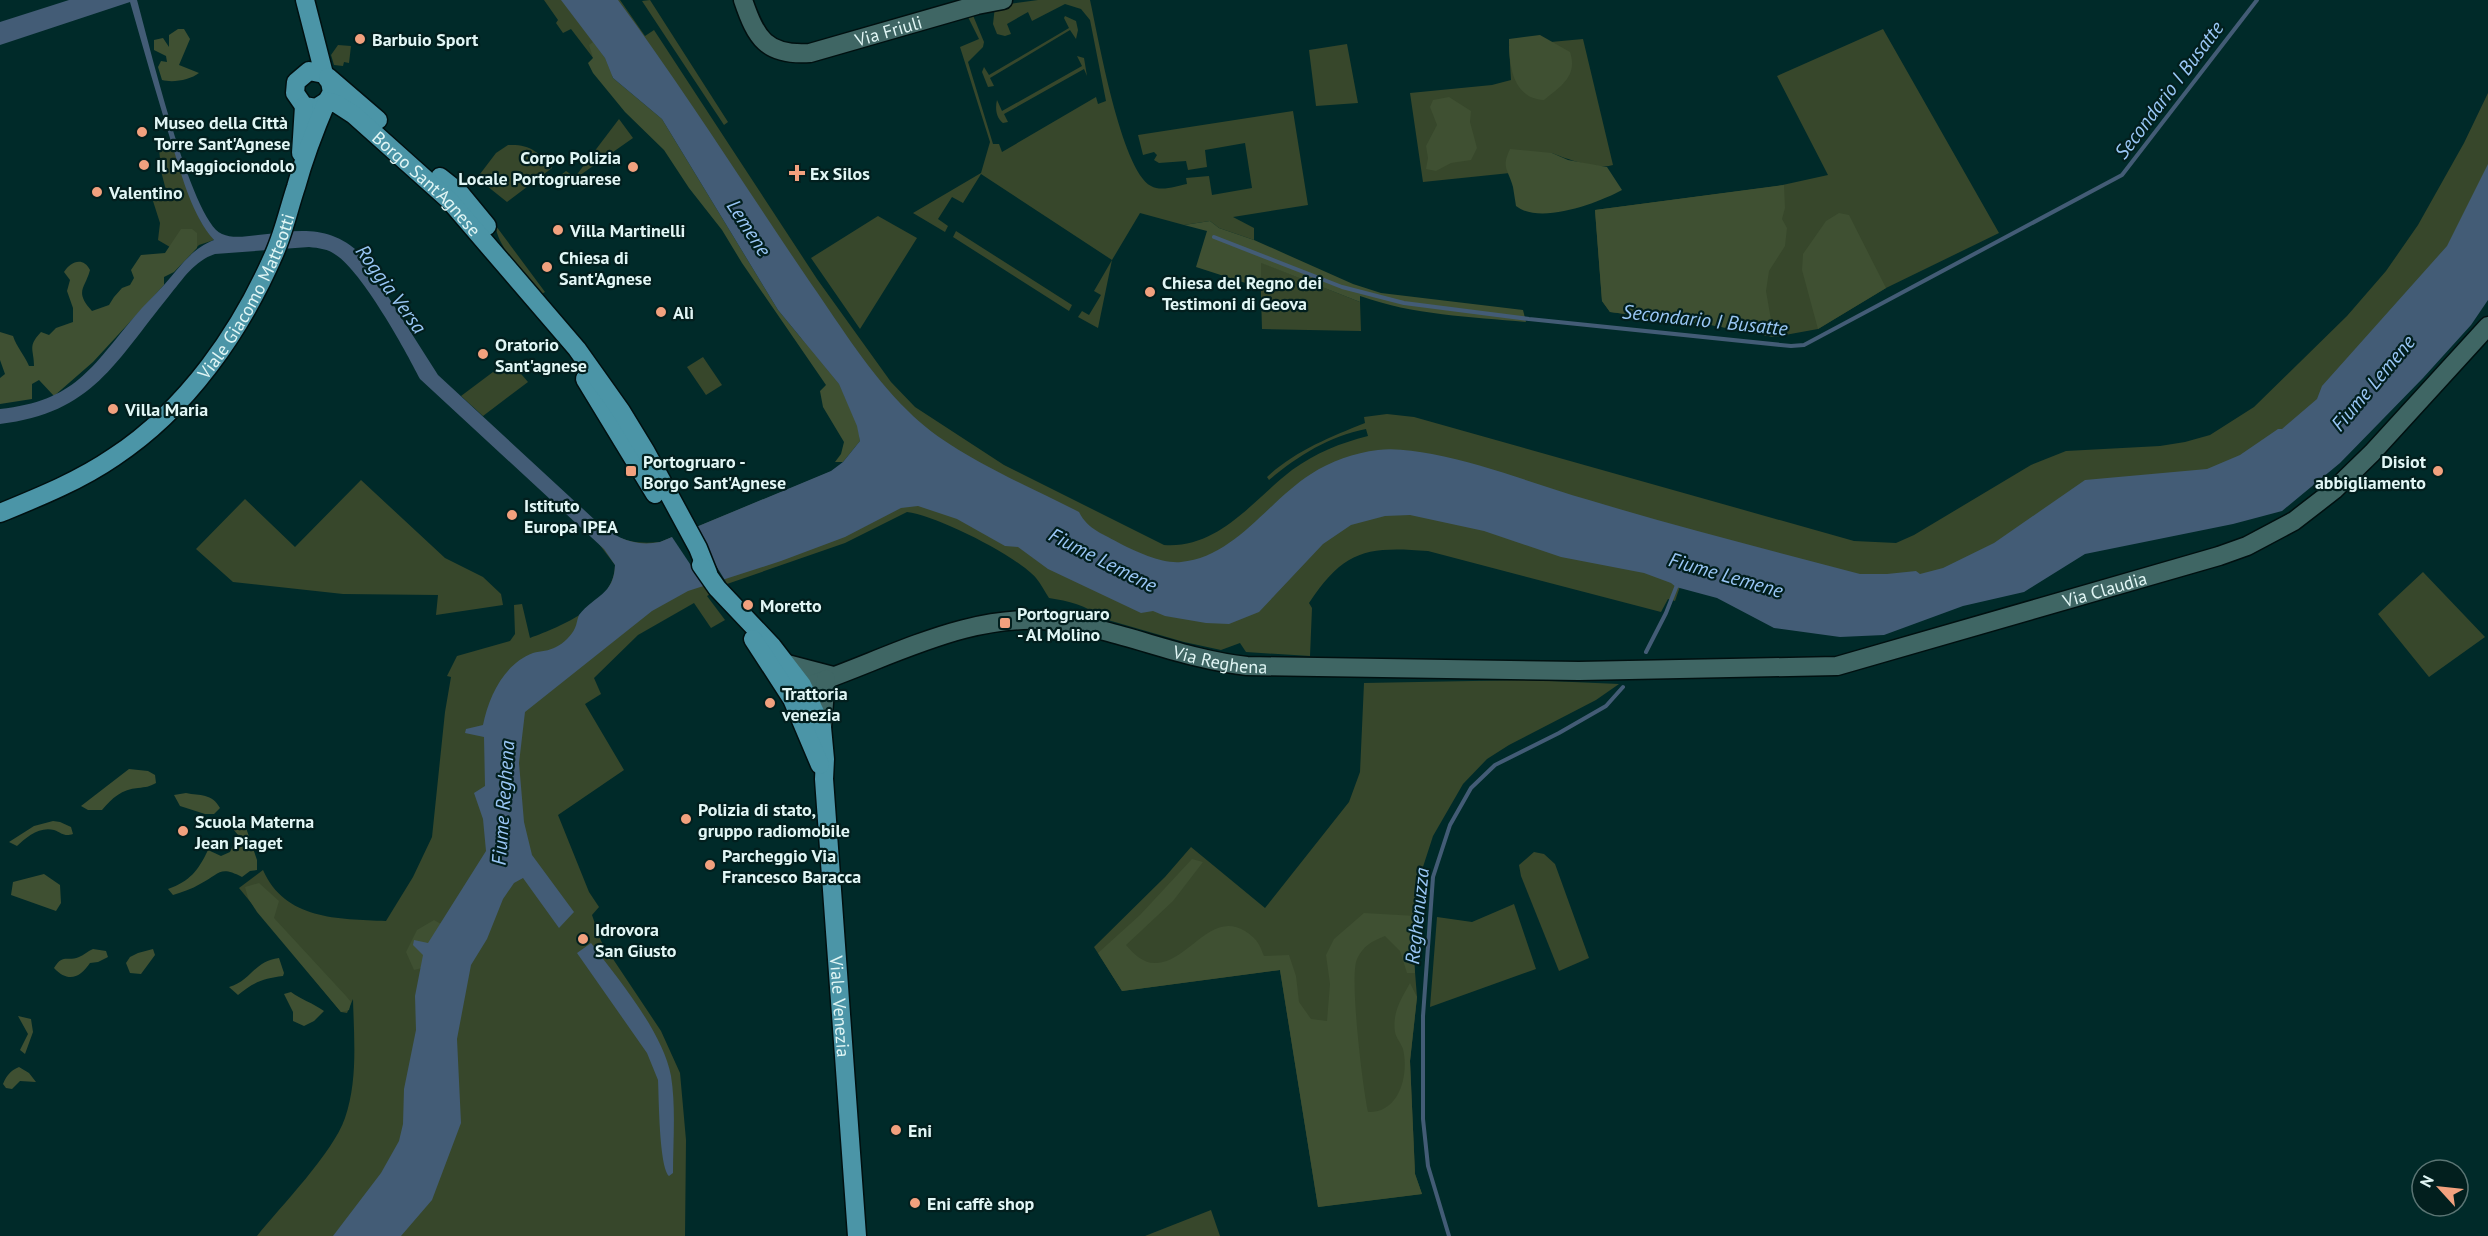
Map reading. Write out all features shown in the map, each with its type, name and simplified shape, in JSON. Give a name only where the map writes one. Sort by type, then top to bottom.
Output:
[{"type":"main road","points":[[304,73],[305,0],[326,76],[332,87],[327,101],[316,108],[304,106],[297,99],[296,82],[304,73],[314,71],[326,76]]},
{"type":"main road","name":"Borgo Sant'Agnese","points":[[326,76],[357,101],[467,201],[488,228],[517,277]]},
{"type":"main road","name":"Borgo Sant'Agnese","points":[[327,101],[337,104],[354,115],[416,169],[454,206],[554,322],[676,520],[698,548],[712,580]]},
{"type":"main road","name":"Viale Giacomo Matteotti","points":[[0,513],[62,486],[115,457],[147,431],[207,369],[249,305],[275,250],[296,184],[327,101]]},
{"type":"main road","name":"Viale Giacomo Matteotti","points":[[296,184],[304,106]]},
{"type":"main road","name":"Viale Venezia","points":[[712,580],[731,604],[787,664],[802,685],[822,727],[857,1236]]},
{"type":"main road","name":"Viale Venezia","points":[[731,604],[792,699],[824,779]]},
{"type":"street","name":"Via Friuli","points":[[742,0],[759,36],[774,49],[790,54],[810,53],[966,8],[1004,0]]},
{"type":"street","name":"Via Claudia","points":[[1639,671],[1837,666],[2247,546],[2295,521],[2334,490],[2373,453],[2488,326]]},
{"type":"street","name":"Via Reghena","points":[[802,685],[951,632],[1022,621],[1057,621],[1087,626],[1186,656],[1247,666],[1639,671]]},
{"type":"street","name":"Viale Venezia","points":[[757,644],[768,652],[785,677],[802,685],[800,696],[802,722]]},
{"type":"street","points":[[787,664],[825,675]]},
{"type":"street","name":"Viale Venezia","points":[[822,727],[825,675]]},
{"type":"green space","points":[[544,0],[620,0],[645,36],[654,30],[817,279],[891,382],[915,407],[1004,465],[1164,545],[1184,544],[1218,531],[1249,508],[1292,470],[1328,449],[1368,436],[1366,429],[1352,432],[1314,448],[1269,480],[1267,477],[1289,460],[1326,439],[1365,423],[1364,417],[1387,414],[1414,417],[1854,541],[1896,543],[1914,535],[2031,465],[2066,451],[2160,446],[2185,442],[2210,435],[2254,407],[2347,316],[2386,271],[2418,225],[2464,143],[2488,93],[2488,228],[2348,422],[2069,535],[1989,594],[1685,572],[1675,601],[1668,599],[1661,612],[1428,551],[1373,551],[1346,562],[1322,585],[1309,603],[1312,608],[1310,656],[1246,652],[1240,643],[1221,650],[1184,642],[1101,618],[1070,602],[1049,598],[1036,578],[994,548],[937,520],[907,512],[845,543],[727,584],[707,596],[725,620],[711,628],[694,603],[638,635],[594,678],[601,694],[585,704],[624,770],[558,815],[589,892],[599,907],[592,915],[601,941],[661,1031],[680,1073],[686,1140],[685,1236],[257,1236],[330,1147],[345,1118],[354,1074],[353,999],[347,1013],[341,1012],[239,888],[263,870],[285,899],[299,908],[332,917],[386,921],[413,877],[432,837],[445,712],[451,677],[447,676],[457,656],[510,641],[515,634],[514,605],[522,604],[530,638],[571,620],[596,603],[606,592],[615,565],[599,544],[610,533],[634,542],[660,542],[832,471],[844,462],[860,441],[857,426],[662,119],[597,63],[571,29],[563,33],[556,23],[558,20]]},
{"type":"green space","points":[[650,0],[728,122],[724,125],[642,1]]},
{"type":"green space","points":[[1038,0],[1090,0],[1121,130],[1140,175],[1151,186],[1169,188],[1187,184],[1186,178],[1209,176],[1212,195],[1252,188],[1245,143],[1205,150],[1207,167],[1188,170],[1186,161],[1159,163],[1154,160],[1157,155],[1154,152],[1143,155],[1138,135],[1293,111],[1308,205],[1233,217],[1254,228],[1254,240],[1219,228],[1210,221],[1184,225],[1140,213],[1112,260],[981,174],[963,203],[952,197],[938,219],[948,226],[945,232],[913,213],[981,173],[990,142],[960,47],[979,39],[965,11],[972,13],[984,42],[983,47],[968,62],[993,144],[999,144],[1002,152],[1096,97],[1098,104],[1106,101],[1090,20],[1081,9],[1065,4],[1032,21],[1028,12],[1007,24],[1011,34],[1005,36],[997,34],[993,24],[995,6]]},
{"type":"green space","points":[[1065,16],[1076,21],[1078,30],[1076,39],[1070,30],[990,78],[994,86],[988,87],[982,72],[984,67],[989,75],[1069,28]]},
{"type":"green space","points":[[178,29],[184,29],[190,39],[179,65],[199,73],[181,80],[162,80],[158,67],[161,61],[167,62],[166,56],[154,50],[154,40],[163,38],[169,47],[169,35]]},
{"type":"green space","points":[[1883,29],[1999,233],[1886,288],[1818,329],[1774,337],[1711,325],[1610,312],[1602,301],[1595,210],[1778,186],[1828,175],[1777,76]]},
{"type":"green space","points":[[1540,35],[1570,52],[1572,60],[1572,68],[1566,80],[1544,100],[1533,98],[1519,87],[1514,78],[1509,49],[1509,39]]},
{"type":"green space","points":[[1583,39],[1613,165],[1591,165],[1552,153],[1510,173],[1423,182],[1410,93],[1492,85],[1511,80],[1509,46]]},
{"type":"green space","points":[[593,42],[605,58],[613,78],[662,119],[778,310],[839,384],[858,426],[860,441],[843,462],[835,462],[841,454],[844,442],[823,407],[820,391],[826,385],[722,230],[689,188],[664,150],[625,112],[593,73],[588,63],[593,58],[589,45]]},
{"type":"green space","points":[[1347,44],[1358,103],[1316,106],[1309,50]]},
{"type":"green space","points":[[338,45],[351,46],[349,63],[344,62],[343,66],[334,65],[331,55]]},
{"type":"green space","points":[[1077,56],[1084,58],[1087,76],[1084,69],[1004,114],[1008,122],[1001,121],[997,113],[997,100],[1002,111],[1082,66]]},
{"type":"green space","points":[[1449,97],[1471,111],[1470,122],[1477,148],[1471,160],[1451,163],[1436,171],[1426,169],[1428,158],[1426,146],[1437,125],[1430,107],[1433,100]]},
{"type":"green space","points":[[619,119],[633,138],[566,185],[561,175],[566,171],[575,177]]},
{"type":"green space","points":[[172,143],[200,220],[214,240],[199,245],[187,257],[158,240],[160,223],[153,201],[168,198],[161,171],[159,148]]},
{"type":"green space","points":[[508,145],[533,150],[552,168],[507,202],[477,178],[496,153]]},
{"type":"green space","points":[[1510,149],[1552,153],[1568,160],[1607,167],[1622,190],[1599,201],[1569,210],[1554,213],[1526,211],[1516,206],[1513,187],[1506,168]]},
{"type":"green space","points":[[1784,185],[1785,208],[1782,219],[1787,228],[1785,246],[1769,271],[1766,291],[1774,337],[1711,325],[1610,312],[1602,301],[1595,210]]},
{"type":"green space","points":[[1839,213],[1849,215],[1886,288],[1818,329],[1802,270],[1803,254],[1826,221]]},
{"type":"green space","points":[[878,216],[917,238],[860,329],[811,258]]},
{"type":"green space","points":[[1210,221],[1219,228],[1254,240],[1353,284],[1381,293],[1523,310],[1526,322],[1421,311],[1360,296],[1360,302],[1261,263],[1261,288],[1196,267],[1207,231],[1184,225]]},
{"type":"green space","points":[[496,226],[545,292],[540,295],[514,262],[501,242]]},
{"type":"green space","points":[[181,229],[192,229],[197,233],[197,248],[174,272],[164,277],[164,285],[93,362],[54,396],[39,380],[32,384],[32,399],[0,404],[0,378],[5,374],[0,360],[0,332],[13,336],[29,366],[34,366],[32,348],[41,332],[49,335],[56,328],[73,322],[73,308],[67,291],[70,280],[64,272],[73,263],[84,263],[90,270],[82,294],[92,311],[109,305],[122,288],[130,285],[134,278],[131,270],[141,255],[165,253]]},
{"type":"green space","points":[[956,231],[1072,305],[1069,311],[953,237]]},
{"type":"green space","points":[[1112,260],[1098,328],[1078,317],[1082,311],[1089,315],[1101,295],[1094,291]]},
{"type":"green space","points":[[1260,262],[1360,302],[1361,331],[1262,329]]},
{"type":"green space","points":[[703,357],[722,385],[706,395],[687,367]]},
{"type":"green space","points":[[509,360],[528,382],[483,416],[461,396]]},
{"type":"green space","points":[[361,480],[445,558],[483,577],[501,594],[503,605],[436,615],[438,595],[343,594],[233,582],[196,549],[245,499],[295,547]]},
{"type":"green space","points":[[2423,572],[2485,637],[2429,677],[2378,614]]},
{"type":"green space","points":[[1527,680],[1619,684],[1596,700],[1509,745],[1487,759],[1463,784],[1433,836],[1421,873],[1413,947],[1417,997],[1410,1061],[1415,1174],[1422,1194],[1318,1207],[1280,970],[1122,991],[1094,947],[1165,877],[1191,847],[1265,908],[1349,802],[1360,772],[1364,683]]},
{"type":"green space","points":[[129,769],[148,771],[155,775],[156,783],[122,792],[102,810],[88,810],[81,806]]},
{"type":"green space","points":[[186,793],[209,797],[220,808],[214,814],[205,814],[180,806],[174,795]]},
{"type":"green space","points":[[236,818],[244,822],[257,860],[257,870],[250,871],[242,877],[234,873],[220,872],[194,887],[173,895],[168,889],[192,874],[201,864],[208,850],[221,856],[230,852],[238,835],[229,824]]},
{"type":"green space","points":[[53,821],[71,827],[73,834],[65,835],[49,829],[29,836],[17,846],[9,842],[34,826]]},
{"type":"green space","points":[[1534,852],[1544,854],[1555,864],[1589,958],[1559,971],[1521,876],[1519,865]]},
{"type":"green space","points":[[1192,859],[1203,862],[1173,901],[1126,945],[1143,960],[1157,963],[1169,960],[1211,931],[1233,926],[1252,936],[1264,956],[1289,955],[1296,976],[1299,1002],[1311,1019],[1327,1021],[1330,984],[1326,955],[1334,939],[1364,913],[1416,916],[1413,947],[1415,973],[1407,973],[1400,951],[1385,936],[1368,944],[1359,954],[1355,970],[1355,987],[1360,1058],[1368,1112],[1379,1111],[1388,1106],[1400,1090],[1405,1059],[1395,1032],[1395,1019],[1398,1006],[1410,983],[1417,997],[1410,1061],[1415,1174],[1422,1194],[1318,1207],[1280,970],[1122,991],[1098,953],[1140,915]]},
{"type":"green space","points":[[44,874],[60,885],[61,903],[56,911],[11,895],[13,882]]},
{"type":"green space","points":[[259,883],[279,901],[274,918],[351,1002],[349,1010],[341,1012],[257,912],[248,898],[245,887]]},
{"type":"green space","points":[[1514,904],[1536,969],[1430,1007],[1437,917],[1472,922]]},
{"type":"green space","points":[[434,920],[441,924],[442,940],[434,965],[414,970],[406,952],[417,930]]},
{"type":"green space","points":[[93,949],[106,951],[108,957],[90,963],[74,977],[64,976],[54,968],[63,959],[79,957]]},
{"type":"green space","points":[[153,949],[155,955],[141,974],[130,973],[126,963],[130,957]]},
{"type":"green space","points":[[279,958],[283,976],[259,982],[238,995],[229,987],[243,980],[264,963]]},
{"type":"green space","points":[[291,992],[324,1011],[314,1021],[304,1026],[293,1021],[293,1012],[284,994]]},
{"type":"green space","points":[[18,1016],[31,1019],[33,1032],[25,1054],[20,1050],[28,1034]]},
{"type":"green space","points":[[19,1067],[29,1073],[36,1082],[20,1081],[12,1089],[6,1088],[3,1084],[6,1078]]},
{"type":"green space","points":[[1211,1210],[1220,1236],[1145,1236]]},
{"type":"water","points":[[69,0],[137,0],[184,165],[210,222],[222,234],[240,237],[313,231],[325,233],[349,244],[361,254],[438,375],[596,521],[626,540],[642,543],[660,542],[831,471],[843,462],[860,441],[857,426],[839,384],[778,310],[662,119],[613,78],[605,58],[561,0],[618,0],[869,366],[894,397],[925,427],[966,454],[1079,512],[1097,531],[1150,557],[1166,561],[1181,562],[1200,558],[1218,550],[1235,539],[1295,485],[1327,465],[1360,453],[1392,449],[1432,454],[1472,463],[1656,520],[1860,574],[1916,571],[1920,574],[1943,568],[1994,543],[2085,480],[2207,469],[2240,455],[2278,429],[2282,429],[2317,399],[2322,386],[2447,246],[2488,164],[2488,300],[2471,325],[2423,378],[2340,463],[2282,511],[2233,524],[2085,554],[2024,592],[1963,606],[1884,635],[1840,637],[1774,628],[1717,598],[1676,587],[1644,573],[1561,557],[1484,531],[1410,515],[1385,516],[1351,525],[1323,544],[1259,612],[1229,624],[1206,623],[1165,616],[1153,611],[1141,613],[1048,569],[1018,547],[1005,546],[957,519],[918,506],[901,508],[845,537],[781,561],[688,591],[652,611],[525,712],[519,763],[524,822],[532,855],[574,912],[559,928],[523,878],[514,883],[503,899],[487,939],[471,965],[457,1039],[461,1123],[432,1200],[401,1236],[333,1236],[381,1173],[399,1141],[403,1124],[404,1089],[416,1030],[415,996],[423,955],[413,945],[414,940],[428,943],[486,851],[483,819],[474,793],[485,786],[484,737],[465,733],[466,729],[483,725],[489,703],[499,682],[514,665],[533,653],[562,644],[570,636],[579,615],[603,594],[611,583],[615,565],[604,549],[420,379],[394,331],[358,277],[336,255],[323,249],[309,247],[215,254],[208,257],[184,277],[99,381],[58,409],[32,418],[0,424],[0,409],[26,405],[47,398],[64,390],[79,379],[186,259],[199,248],[214,240],[194,208],[185,184],[130,2],[0,45],[0,22]]},
{"type":"water","points":[[591,943],[638,1006],[666,1059],[673,1088],[674,1112],[673,1173],[669,1176],[661,1146],[658,1080],[647,1053],[577,953]]},
{"type":"pier","points":[[691,525],[726,582],[706,588],[670,534]]},
{"type":"waterway","name":"Secondario I Busatte","points":[[1214,237],[1342,287],[1404,303],[1529,319],[1791,346],[1804,345],[2122,175],[2257,0]]},
{"type":"waterway","name":"Reghenuzza","points":[[1646,652],[1677,585]]},
{"type":"waterway","name":"Reghenuzza","points":[[1449,1236],[1428,1166],[1423,1119],[1423,1016],[1433,877],[1450,825],[1471,788],[1495,765],[1606,706],[1623,687]]},
{"type":"place","name":"Barbuio Sport","points":[[360,39]]},
{"type":"place","name":"Museo della Città Torre Sant'Agnese","points":[[142,132]]},
{"type":"place","name":"Il Maggiociondolo","points":[[144,165]]},
{"type":"place","name":"Corpo Polizia Locale Portogruarese","points":[[633,167]]},
{"type":"place","name":"Ex Silos","points":[[797,173]]},
{"type":"place","name":"Valentino","points":[[97,192]]},
{"type":"place","name":"Villa Martinelli","points":[[558,230]]},
{"type":"place","name":"Chiesa di Sant'Agnese","points":[[547,267]]},
{"type":"place","name":"Chiesa del Regno dei Testimoni di Geova","points":[[1150,292]]},
{"type":"place","name":"Alì","points":[[661,312]]},
{"type":"place","name":"Oratorio Sant'agnese","points":[[483,354]]},
{"type":"place","name":"Villa Maria","points":[[113,409]]},
{"type":"place","name":"Portogruaro - Borgo Sant'Agnese","points":[[631,471]]},
{"type":"place","name":"Disiot abbigliamento","points":[[2438,471]]},
{"type":"place","name":"Istituto Europa IPEA","points":[[512,515]]},
{"type":"place","name":"Moretto","points":[[748,605]]},
{"type":"place","name":"Portogruaro - Al Molino","points":[[1005,623]]},
{"type":"place","name":"Trattoria venezia","points":[[770,703]]},
{"type":"place","name":"Polizia di stato, gruppo radiomobile","points":[[686,819]]},
{"type":"place","name":"Scuola Materna Jean Piaget","points":[[183,831]]},
{"type":"place","name":"Parcheggio Via Francesco Baracca","points":[[710,865]]},
{"type":"place","name":"Idrovora San Giusto","points":[[583,939]]},
{"type":"place","name":"Eni","points":[[896,1130]]},
{"type":"place","name":"Eni caffè shop","points":[[915,1203]]},
{"type":"water label","name":"Lemene","points":[[749,228]]},
{"type":"water label","name":"Roggia Versa","points":[[391,289]]},
{"type":"water label","name":"Fiume Lemene","points":[[2373,383]]},
{"type":"water label","name":"Fiume Lemene","points":[[1103,560]]},
{"type":"water label","name":"Fiume Lemene","points":[[1726,575]]},
{"type":"water label","name":"Fiume Reghena","points":[[503,803]]}]
